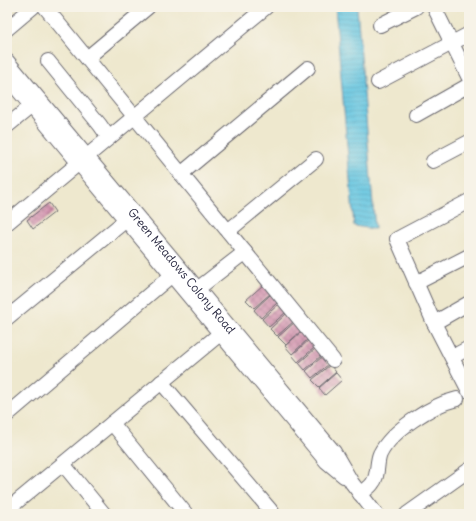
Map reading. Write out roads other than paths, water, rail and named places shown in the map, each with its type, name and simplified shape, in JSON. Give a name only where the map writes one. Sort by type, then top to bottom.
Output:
[{"type":"street","points":[[7,29],[34,7]]},
{"type":"street","points":[[45,7],[333,360]]},
{"type":"street","points":[[87,58],[148,7]]},
{"type":"street","points":[[7,223],[266,7]]},
{"type":"street","points":[[380,25],[416,7]]},
{"type":"street","points":[[434,7],[469,78]]},
{"type":"street","points":[[378,82],[469,34]]},
{"type":"street","name":"Green Meadows Colony Road","points":[[7,61],[35,103]]},
{"type":"street","points":[[48,61],[100,124],[109,138]]},
{"type":"street","points":[[181,174],[308,68]]},
{"type":"street","name":"Green Meadows Colony Road","points":[[7,76],[35,103],[194,292],[326,461],[352,483],[360,494],[369,512]]},
{"type":"street","points":[[416,115],[469,85]]},
{"type":"street","points":[[7,126],[35,103]]},
{"type":"street","points":[[433,161],[469,142]]},
{"type":"street","points":[[228,231],[316,159]]},
{"type":"street","name":"Green Meadows Colony Road","points":[[83,160],[126,220],[172,275],[194,292]]},
{"type":"street","points":[[360,494],[373,483],[380,454],[394,436],[406,425],[424,413],[463,395],[452,357],[434,323],[397,239],[469,201]]},
{"type":"street","points":[[7,318],[126,220]]},
{"type":"street","points":[[194,292],[245,252]]},
{"type":"street","points":[[416,283],[469,256]]},
{"type":"street","points":[[7,415],[172,275]]},
{"type":"street","points":[[434,323],[469,303]]},
{"type":"street","points":[[11,508],[225,330]]},
{"type":"street","points":[[452,357],[469,348]]},
{"type":"street","points":[[161,382],[272,512]]},
{"type":"street","points":[[112,423],[186,514]]},
{"type":"street","points":[[63,464],[104,514]]},
{"type":"street","points":[[407,514],[469,470]]},
{"type":"water","points":[[335,7],[357,7],[375,229],[354,226]]}]
